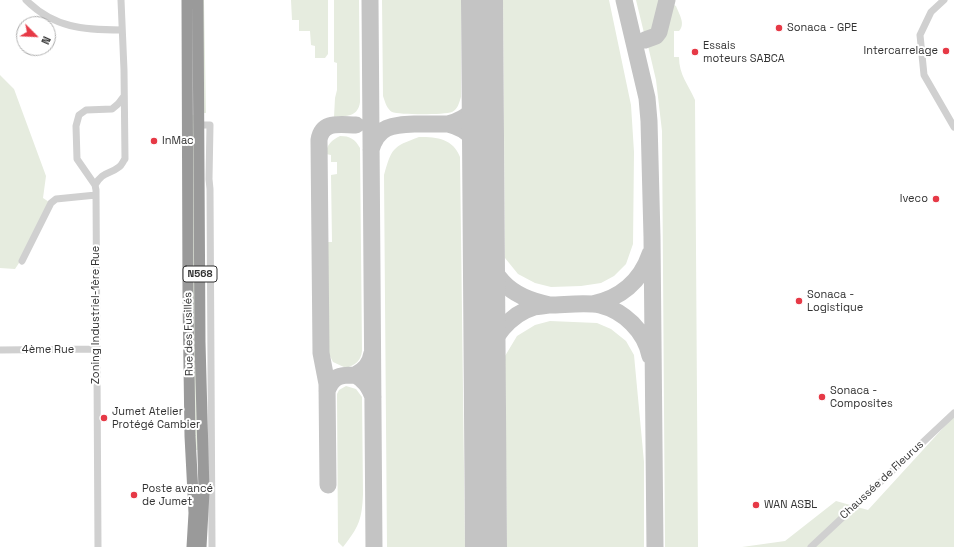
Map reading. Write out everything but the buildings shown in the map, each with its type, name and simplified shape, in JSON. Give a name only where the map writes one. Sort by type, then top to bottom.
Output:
[{"type":"highway","name":"Rue des Fusillés","points":[[187,0],[188,298],[190,436],[194,513],[192,547]]},
{"type":"highway","name":"Rue des Fusillés","points":[[198,0],[200,342],[204,492],[201,547]]},
{"type":"street","points":[[26,0],[52,20],[73,27],[90,30],[122,30]]},
{"type":"street","points":[[121,0],[124,70],[125,159],[120,167],[104,175],[99,179],[95,186],[77,159],[76,126],[79,115],[86,110],[112,109],[124,96]]},
{"type":"street","points":[[944,0],[931,12],[920,35],[924,75],[954,127]]},
{"type":"street","points":[[198,125],[210,125],[209,179],[212,547]]},
{"type":"street","name":"Zoning Industriel-1ère Rue","points":[[95,186],[98,547]]},
{"type":"street","points":[[22,262],[51,203],[56,200],[96,195]]},
{"type":"street","name":"4ème Rue","points":[[0,350],[96,349]]},
{"type":"street","name":"Chaussée de Fleurus","points":[[811,547],[954,413]]},
{"type":"shaded area","points":[[202,0],[204,0],[206,113],[204,113]]},
{"type":"shaded area","points":[[291,0],[328,0],[328,54],[325,58],[315,58],[315,46],[311,45],[310,31],[299,31],[299,20],[292,20]]},
{"type":"shaded area","points":[[334,0],[359,0],[360,102],[357,111],[351,115],[334,117],[337,90],[337,63],[334,62]]},
{"type":"shaded area","points":[[382,0],[461,0],[461,97],[458,106],[454,111],[441,114],[403,114],[392,112],[387,107],[383,96]]},
{"type":"shaded area","points":[[503,0],[609,0],[631,105],[634,152],[633,244],[626,264],[614,276],[601,283],[581,286],[551,287],[535,283],[518,274],[505,258]]},
{"type":"shaded area","points":[[636,0],[661,0],[655,26],[652,30],[644,33]]},
{"type":"shaded area","points":[[670,6],[676,6],[680,16],[682,25],[679,31],[674,31],[674,57],[679,57],[682,74],[695,100],[698,547],[665,547],[662,131],[656,80],[648,46],[655,43],[663,35]]},
{"type":"shaded area","points":[[0,75],[14,89],[46,176],[43,198],[49,202],[22,261],[15,269],[0,268]]},
{"type":"shaded area","points":[[191,115],[195,115],[198,450],[194,450]]},
{"type":"shaded area","points":[[340,136],[352,139],[360,148],[362,351],[357,362],[346,368],[333,362],[328,352],[327,242],[332,242],[331,175],[337,174],[337,162],[331,162],[331,155],[326,154],[330,143]]},
{"type":"shaded area","points":[[419,137],[444,140],[453,146],[460,157],[465,547],[387,547],[384,175],[391,154],[394,150],[403,143]]},
{"type":"shaded area","points":[[550,321],[597,323],[611,329],[626,341],[634,355],[644,462],[644,547],[507,547],[505,356],[517,336],[535,325]]},
{"type":"shaded area","points":[[346,386],[356,389],[362,397],[363,494],[362,510],[359,522],[353,534],[343,547],[338,542],[337,394],[339,390]]},
{"type":"shaded area","points":[[954,416],[954,547],[742,547],[785,541],[836,501],[868,510]]},
{"type":"taxiway","points":[[370,0],[374,547]]},
{"type":"taxiway","points":[[624,0],[647,98],[649,121],[652,237],[655,547]]},
{"type":"taxiway","points":[[645,40],[656,36],[659,32],[667,0]]},
{"type":"taxiway","points":[[482,85],[478,100],[471,111],[462,119],[448,124],[469,134],[479,151],[483,166]]},
{"type":"taxiway","points":[[328,485],[327,384],[321,353],[319,140],[324,129],[328,126],[338,124],[356,125]]},
{"type":"taxiway","points":[[371,150],[378,136],[382,131],[388,128],[408,124],[448,124]]},
{"type":"taxiway","points":[[484,233],[490,261],[496,273],[503,282],[512,290],[523,296],[550,305],[525,310],[509,321],[502,329],[488,354],[485,378]]},
{"type":"taxiway","points":[[592,304],[612,298],[628,287],[641,272],[650,254]]},
{"type":"taxiway","points":[[550,305],[595,304],[617,312],[625,317],[638,330],[650,356]]},
{"type":"taxiway","points":[[372,353],[366,366],[362,371],[355,375],[366,384],[373,397]]},
{"type":"taxiway","points":[[327,391],[329,386],[337,377],[355,375]]},
{"type":"runway","points":[[482,0],[486,547]]},
{"type":"place","name":"Sonaca - GPE","points":[[779,28]]},
{"type":"place","name":"Intercarrelage","points":[[946,51]]},
{"type":"place","name":"Essais moteurs SABCA","points":[[695,52]]},
{"type":"place","name":"InMac","points":[[154,141]]},
{"type":"place","name":"Iveco","points":[[936,199]]},
{"type":"place","name":"Sonaca - Logistique","points":[[799,301]]},
{"type":"place","name":"Sonaca - Composites","points":[[822,397]]},
{"type":"place","name":"Jumet Atelier Protégé Cambier","points":[[104,418]]},
{"type":"place","name":"Poste avancé de Jumet","points":[[134,495]]},
{"type":"place","name":"WAN ASBL","points":[[756,505]]}]
